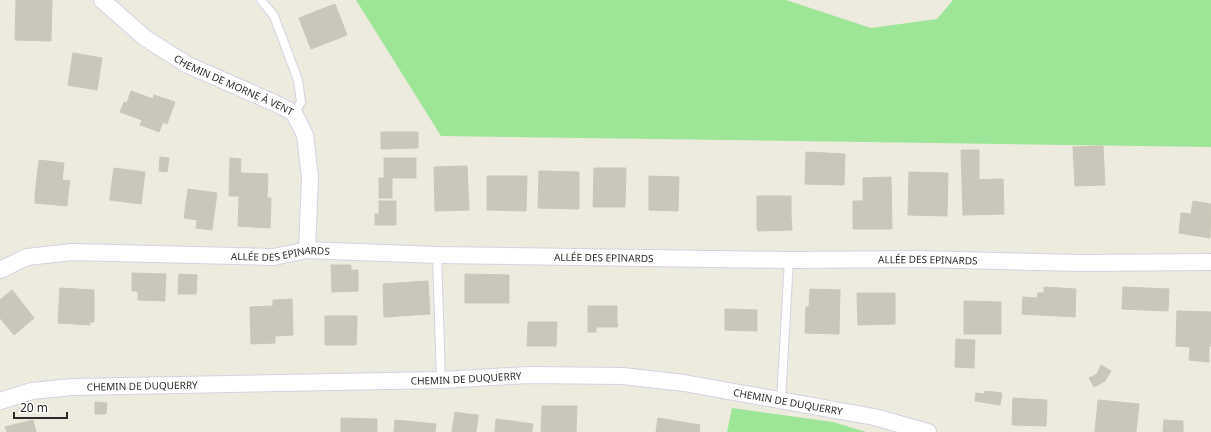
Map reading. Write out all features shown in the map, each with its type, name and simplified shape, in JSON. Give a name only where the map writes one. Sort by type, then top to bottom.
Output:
[{"type":"street","name":"CHEMIN DE MORNE À VENT","points":[[102,0],[145,38],[188,65],[272,102],[294,114],[305,135],[310,178],[307,250]]},
{"type":"street","name":"ALLÉE DES EPINARDS","points":[[0,270],[27,257],[72,252],[274,257],[307,250],[437,255],[789,260],[919,259],[1081,262],[1211,262]]},
{"type":"street","name":"CHEMIN DE DUQUERRY","points":[[0,401],[32,391],[72,387],[441,380],[529,375],[623,376],[684,383],[874,417],[928,432]]},
{"type":"lane","points":[[260,0],[274,16],[298,80],[301,102],[294,114]]},
{"type":"lane","points":[[437,255],[441,380]]},
{"type":"lane","points":[[781,400],[789,260]]},
{"type":"green space","points":[[356,0],[786,0],[871,28],[937,19],[953,0],[1211,0],[1211,147],[441,136]]},
{"type":"green space","points":[[732,408],[833,422],[866,432],[727,432]]},
{"type":"building","points":[[16,0],[52,0],[51,41],[15,40]]},
{"type":"building","points":[[335,4],[347,35],[311,49],[299,18]]},
{"type":"building","points":[[73,53],[102,58],[97,90],[68,85]]},
{"type":"building","points":[[131,91],[153,99],[152,101],[165,106],[161,118],[164,119],[159,132],[152,129],[153,124],[120,112],[124,102],[127,103]]},
{"type":"building","points":[[154,95],[175,102],[167,124],[163,122],[164,119],[161,118],[165,106],[152,101]]},
{"type":"building","points":[[142,120],[153,124],[152,129],[140,125]]},
{"type":"building","points":[[381,132],[418,132],[418,148],[381,149]]},
{"type":"building","points":[[1103,146],[1105,185],[1075,186],[1073,147]]},
{"type":"building","points":[[961,150],[979,150],[979,179],[962,180]]},
{"type":"building","points":[[806,152],[845,154],[844,185],[805,184]]},
{"type":"building","points":[[160,157],[169,158],[167,172],[159,171]]},
{"type":"building","points":[[230,158],[241,159],[239,196],[229,196]]},
{"type":"building","points":[[384,158],[416,158],[416,178],[384,178]]},
{"type":"building","points":[[39,160],[64,163],[62,180],[70,181],[69,186],[62,185],[60,197],[35,195]]},
{"type":"building","points":[[467,166],[469,210],[435,211],[434,167]]},
{"type":"building","points":[[114,168],[145,172],[144,180],[139,179],[137,198],[110,197]]},
{"type":"building","points":[[594,168],[626,168],[625,207],[593,207]]},
{"type":"building","points":[[539,171],[579,172],[579,209],[538,208]]},
{"type":"building","points":[[909,172],[948,173],[947,216],[908,215]]},
{"type":"building","points":[[240,173],[268,174],[267,198],[271,198],[270,228],[238,226]]},
{"type":"building","points":[[487,176],[527,176],[526,211],[487,210]]},
{"type":"building","points":[[649,176],[679,177],[678,211],[649,210]]},
{"type":"building","points":[[891,177],[892,229],[853,229],[853,201],[863,201],[863,178]]},
{"type":"building","points":[[379,178],[392,178],[392,198],[379,198]]},
{"type":"building","points":[[139,179],[144,180],[141,204],[110,200],[110,197],[123,199],[123,196],[137,198]]},
{"type":"building","points":[[1003,179],[1004,214],[963,215],[962,180]]},
{"type":"building","points":[[62,185],[69,186],[67,206],[35,203],[35,195],[60,197]]},
{"type":"building","points":[[188,189],[217,193],[213,222],[184,218]]},
{"type":"building","points":[[757,196],[791,196],[791,216],[783,216],[783,221],[767,221],[767,227],[765,230],[757,230]]},
{"type":"building","points":[[379,201],[396,201],[396,225],[379,225]]},
{"type":"building","points":[[1193,201],[1211,204],[1210,238],[1179,233],[1181,213],[1191,214]]},
{"type":"building","points":[[375,214],[379,214],[379,225],[375,225]]},
{"type":"building","points":[[783,216],[791,216],[792,230],[758,231],[765,230],[767,227],[767,221],[783,221]]},
{"type":"building","points":[[197,220],[213,222],[212,230],[196,228]]},
{"type":"building","points":[[331,265],[351,265],[351,270],[358,270],[358,291],[332,292]]},
{"type":"building","points":[[132,273],[166,274],[165,292],[132,291]]},
{"type":"building","points":[[179,274],[197,275],[196,294],[178,294]]},
{"type":"building","points":[[465,274],[509,275],[509,303],[465,303]]},
{"type":"building","points":[[428,281],[430,314],[384,317],[383,284]]},
{"type":"building","points":[[1044,287],[1076,289],[1075,317],[1022,314],[1023,297],[1037,298],[1038,293],[1044,293]]},
{"type":"building","points":[[1123,287],[1169,289],[1168,311],[1122,309]]},
{"type":"building","points":[[60,288],[94,290],[94,322],[90,322],[90,325],[58,323]]},
{"type":"building","points":[[810,289],[840,290],[839,334],[805,333],[806,307],[809,307]]},
{"type":"building","points":[[12,290],[34,318],[14,335],[0,318],[0,300]]},
{"type":"building","points":[[138,292],[165,292],[165,301],[138,300]]},
{"type":"building","points":[[857,293],[895,293],[895,324],[858,325]]},
{"type":"building","points":[[292,299],[293,335],[275,336],[275,343],[251,344],[250,307],[273,306],[273,300]]},
{"type":"building","points":[[964,301],[1001,302],[1001,334],[964,334]]},
{"type":"building","points":[[588,306],[617,306],[617,322],[596,322],[596,332],[588,332]]},
{"type":"building","points":[[725,309],[757,310],[757,331],[725,330]]},
{"type":"building","points":[[1177,311],[1211,312],[1211,346],[1209,346],[1209,362],[1189,360],[1190,347],[1176,346]]},
{"type":"building","points":[[325,316],[357,316],[357,325],[350,325],[350,339],[334,338],[334,345],[325,345]]},
{"type":"building","points":[[528,322],[557,322],[556,346],[527,346]]},
{"type":"building","points":[[596,322],[617,322],[618,327],[596,327]]},
{"type":"building","points":[[350,325],[357,325],[356,345],[334,345],[334,338],[350,339]]},
{"type":"building","points":[[956,339],[975,340],[974,368],[955,367]]},
{"type":"building","points":[[1101,365],[1111,371],[1105,381],[1094,387],[1089,378],[1097,374]]},
{"type":"building","points":[[985,391],[1002,393],[1000,405],[975,401],[976,393],[984,394]]},
{"type":"building","points":[[1013,398],[1047,400],[1046,426],[1012,425]]},
{"type":"building","points":[[1098,400],[1139,404],[1136,432],[1095,432]]},
{"type":"building","points":[[95,402],[107,403],[106,414],[95,414]]},
{"type":"building","points":[[542,406],[577,406],[576,432],[541,432]]},
{"type":"building","points":[[455,412],[467,414],[466,424],[477,425],[476,432],[452,432]]},
{"type":"building","points":[[467,414],[478,415],[477,425],[466,424]]},
{"type":"building","points":[[341,418],[377,419],[377,432],[341,432]]},
{"type":"building","points":[[658,418],[700,425],[699,432],[656,432]]},
{"type":"building","points":[[496,419],[533,424],[532,432],[495,432]]},
{"type":"building","points":[[33,420],[36,432],[7,432],[5,427]]},
{"type":"building","points":[[395,420],[436,424],[435,432],[394,432]]},
{"type":"building","points":[[1164,420],[1183,421],[1183,432],[1163,432]]}]
